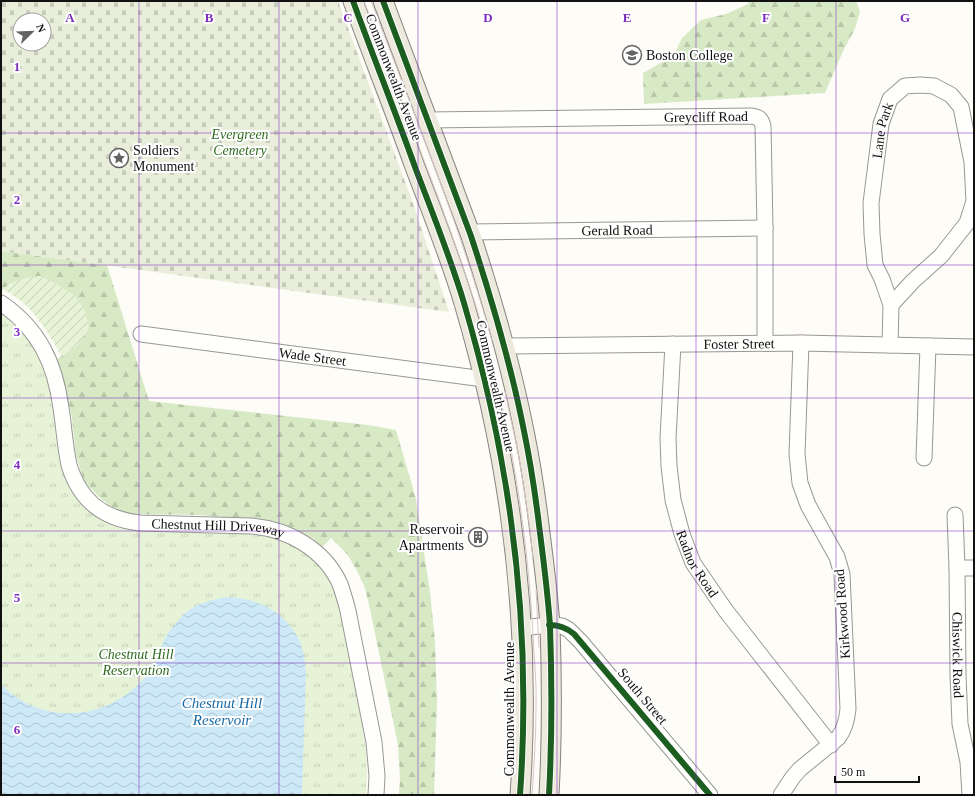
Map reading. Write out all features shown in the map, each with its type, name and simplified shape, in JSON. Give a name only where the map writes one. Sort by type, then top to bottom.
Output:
[{"type":"main road","name":"Commonwealth Avenue","points":[[353,1],[451,264],[463,301],[484,379],[499,449],[509,502],[514,540],[523,657],[524,699],[520,795]]},
{"type":"main road","name":"Commonwealth Avenue","points":[[383,1],[483,272],[504,346],[525,432],[543,556],[550,625],[551,733],[549,795]]},
{"type":"main road","points":[[422,185],[448,174]]},
{"type":"street","name":"Lane Park","points":[[890,345],[891,305],[882,279],[875,265],[872,234],[871,203],[881,124],[890,99],[905,86],[934,86],[951,95],[961,107],[972,162],[974,202],[967,223],[963,229],[941,256],[913,281],[891,305]]},
{"type":"street","name":"Greycliff Road","points":[[427,120],[751,116],[759,118],[762,121],[763,126],[765,343]]},
{"type":"street","name":"Gerald Road","points":[[469,232],[765,228]]},
{"type":"street","name":"Chestnut Hill Driveway","points":[[1,303],[28,325],[41,343],[50,362],[59,394],[69,465],[78,486],[92,504],[109,515],[128,522],[264,527],[290,535],[302,542],[322,558],[332,570],[339,583],[346,603],[371,724],[376,758],[376,795]]},
{"type":"street","name":"Wade Street","points":[[141,334],[484,379]]},
{"type":"street","name":"Foster Street","points":[[504,346],[801,343],[974,347]]},
{"type":"street","name":"Kirkwood Road","points":[[781,795],[800,769],[831,745],[843,732],[846,724],[848,709],[842,574],[837,557],[808,505],[800,483],[797,454],[801,343]]},
{"type":"street","name":"Radnor Road","points":[[673,344],[668,438],[669,466],[673,500],[682,534],[693,563],[726,611],[831,745]]},
{"type":"street","points":[[924,458],[928,346]]},
{"type":"street","name":"Chiswick Road","points":[[955,514],[960,724],[968,762],[970,795]]},
{"type":"street","points":[[957,568],[974,568]]},
{"type":"street","name":"South Street","points":[[521,628],[550,625],[562,626],[574,634],[710,795]]},
{"type":"green space","name":"Evergreen Cemetery","points":[[1,1],[338,1],[413,203],[449,312],[1,251]]},
{"type":"green space","points":[[749,1],[856,1],[860,11],[855,29],[844,49],[825,93],[644,104],[643,73],[673,57],[682,38],[701,20],[726,14],[748,4]]},
{"type":"green space","points":[[1,251],[107,265],[149,401],[368,425],[396,430],[416,499],[430,592],[435,641],[437,703],[434,795],[399,795],[400,778],[398,745],[371,614],[365,588],[348,555],[331,538],[322,547],[314,539],[297,530],[263,520],[197,515],[132,514],[112,508],[97,495],[84,481],[76,456],[72,419],[64,382],[56,360],[77,345],[11,283],[1,291]]},
{"type":"green space","points":[[40,276],[74,295],[85,310],[89,329],[77,345],[61,356],[39,320],[33,313],[21,301],[3,289],[20,280]]},
{"type":"green space","name":"Chestnut Hill Reservation","points":[[1,311],[23,328],[38,353],[93,511],[266,533],[294,544],[309,556],[323,571],[329,579],[337,596],[362,724],[366,749],[366,795],[1,795]]},
{"type":"water","name":"Chestnut Hill Reservoir","points":[[229,597],[255,602],[275,612],[290,626],[301,645],[306,671],[302,795],[1,795],[1,684],[18,698],[37,708],[58,713],[78,713],[98,709],[118,700],[135,687],[150,671],[157,659],[165,638],[184,614],[205,602]]},
{"type":"tram line","points":[[364,1],[443,210],[469,284],[487,343],[506,426],[521,509],[530,593],[536,700],[532,795]]},
{"type":"tram line","points":[[371,1],[451,212],[466,255],[492,341]]},
{"type":"tram line","points":[[505,392],[519,457],[533,559]]},
{"type":"tram line","points":[[536,589],[539,647]]},
{"type":"cycle path","points":[[353,1],[453,268],[480,363],[494,424],[506,485],[520,608],[523,670],[523,733],[520,795]]},
{"type":"cycle path","points":[[383,1],[471,236],[500,333],[519,406],[535,495],[550,626],[551,753],[549,795]]},
{"type":"cycle path","points":[[549,625],[563,627],[574,634],[710,795]]},
{"type":"place","name":"Boston College","points":[[632,55]]},
{"type":"place","name":"Soldiers Monument","points":[[119,158]]},
{"type":"place","name":"Reservoir Apartments","points":[[478,537]]}]
